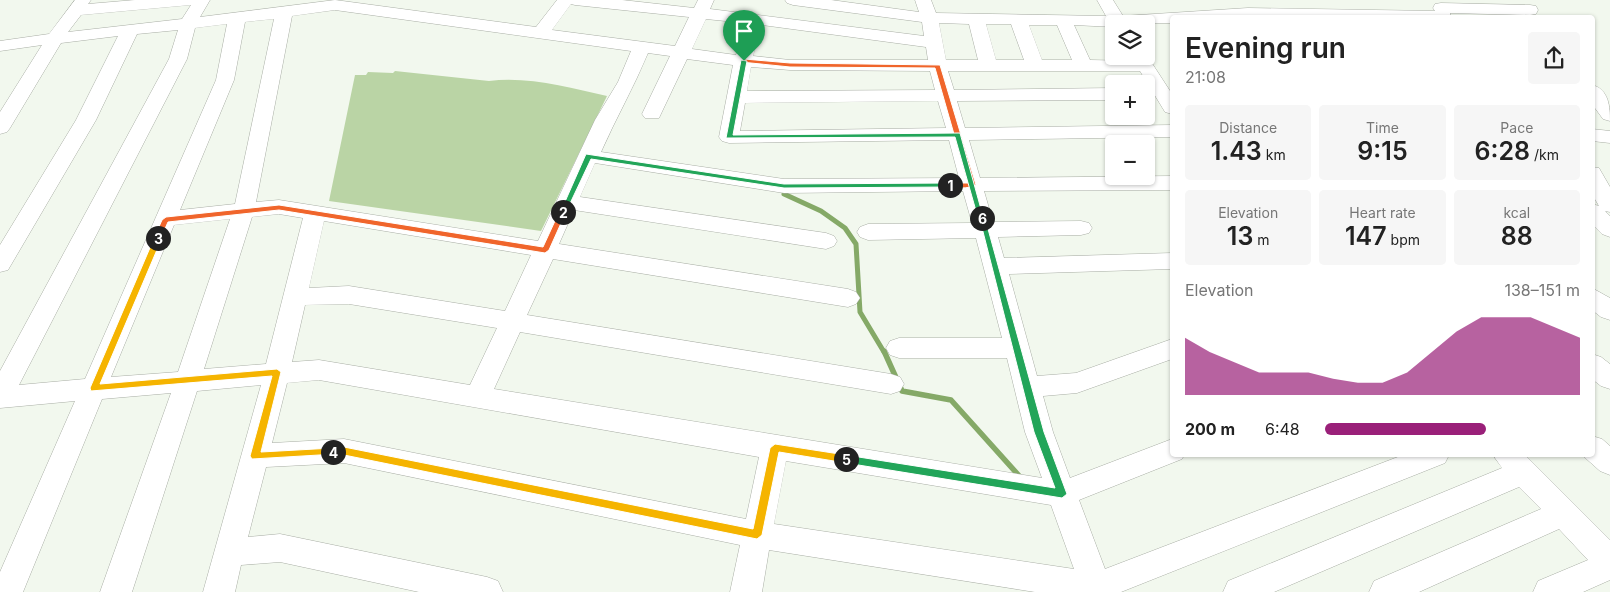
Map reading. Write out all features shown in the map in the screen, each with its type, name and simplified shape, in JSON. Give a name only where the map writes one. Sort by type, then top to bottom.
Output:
[{"type":"street","points":[[0,128],[55,38],[79,5],[194,0]]},
{"type":"street","points":[[0,396],[178,59],[188,24],[202,0]]},
{"type":"street","points":[[540,34],[565,0]]},
{"type":"street","points":[[575,0],[703,7],[989,66],[1083,66],[1105,64]]},
{"type":"street","points":[[792,0],[930,18],[1105,22]]},
{"type":"street","points":[[923,0],[930,18],[946,97],[985,229],[1039,432],[1097,590]]},
{"type":"street","points":[[1105,0],[1115,15]]},
{"type":"street","points":[[1173,0],[1184,15]]},
{"type":"street","points":[[1226,0],[1246,15],[1442,10],[1483,13],[1529,9]]},
{"type":"street","points":[[0,46],[237,18],[301,8],[335,5],[373,5],[540,34],[744,61],[790,65],[936,55]]},
{"type":"street","points":[[652,114],[703,7]]},
{"type":"street","points":[[116,592],[243,212],[301,8]]},
{"type":"street","points":[[7,592],[225,80],[237,18]]},
{"type":"street","points":[[976,18],[989,66]]},
{"type":"street","points":[[1155,19],[1170,18]]},
{"type":"street","points":[[755,19],[744,61],[729,137],[1170,132]]},
{"type":"street","points":[[1018,19],[1035,66]]},
{"type":"street","points":[[1063,20],[1083,66]]},
{"type":"street","points":[[0,264],[86,120],[130,30]]},
{"type":"street","points":[[478,396],[588,156],[605,120],[627,82],[642,47]]},
{"type":"street","points":[[1144,65],[1161,98]]},
{"type":"street","points":[[737,97],[946,97],[1105,94]]},
{"type":"street","points":[[1595,94],[1610,114]]},
{"type":"street","points":[[1595,135],[1610,137]]},
{"type":"street","points":[[588,156],[784,186],[1170,184]]},
{"type":"street","points":[[1595,184],[1610,229]]},
{"type":"street","points":[[567,202],[826,241]]},
{"type":"street","points":[[166,220],[279,207],[848,298]]},
{"type":"street","points":[[220,592],[277,372],[315,213]]},
{"type":"street","points":[[868,232],[1081,228]]},
{"type":"street","points":[[995,266],[1170,261]]},
{"type":"street","points":[[295,297],[350,295],[891,384]]},
{"type":"street","points":[[899,348],[1017,348]]},
{"type":"street","points":[[1027,387],[1077,384],[1170,349]]},
{"type":"street","points":[[1595,366],[1610,379]]},
{"type":"street","points":[[0,396],[319,370],[775,448],[1062,494],[1170,452]]},
{"type":"street","points":[[746,592],[775,448]]},
{"type":"street","points":[[1595,450],[1610,463]]},
{"type":"street","points":[[255,456],[344,451],[757,535],[1097,590],[1200,545],[1430,457]]},
{"type":"street","points":[[1240,592],[1515,464],[1610,561]]},
{"type":"street","points":[[1385,592],[1563,513]]},
{"type":"street","points":[[230,552],[280,548],[487,592]]},
{"type":"street","points":[[1549,592],[1610,565]]},
{"type":"green space","points":[[395,71],[489,81],[534,81],[607,96],[541,231],[329,201],[355,75],[366,75],[368,72],[393,73]]},
{"type":"waterway","points":[[784,194],[821,211],[845,228],[856,244],[860,312],[884,352]]},
{"type":"waterway","points":[[884,351],[902,391],[951,400],[1021,478]]},
{"type":"route","points":[[744,61],[729,137],[958,135],[985,229],[1039,432],[1062,494],[775,448],[757,535],[344,451],[255,456],[277,372],[94,388],[166,220],[279,207],[545,250],[588,156],[784,186],[972,185],[958,135],[938,67],[790,65],[744,61]]}]
